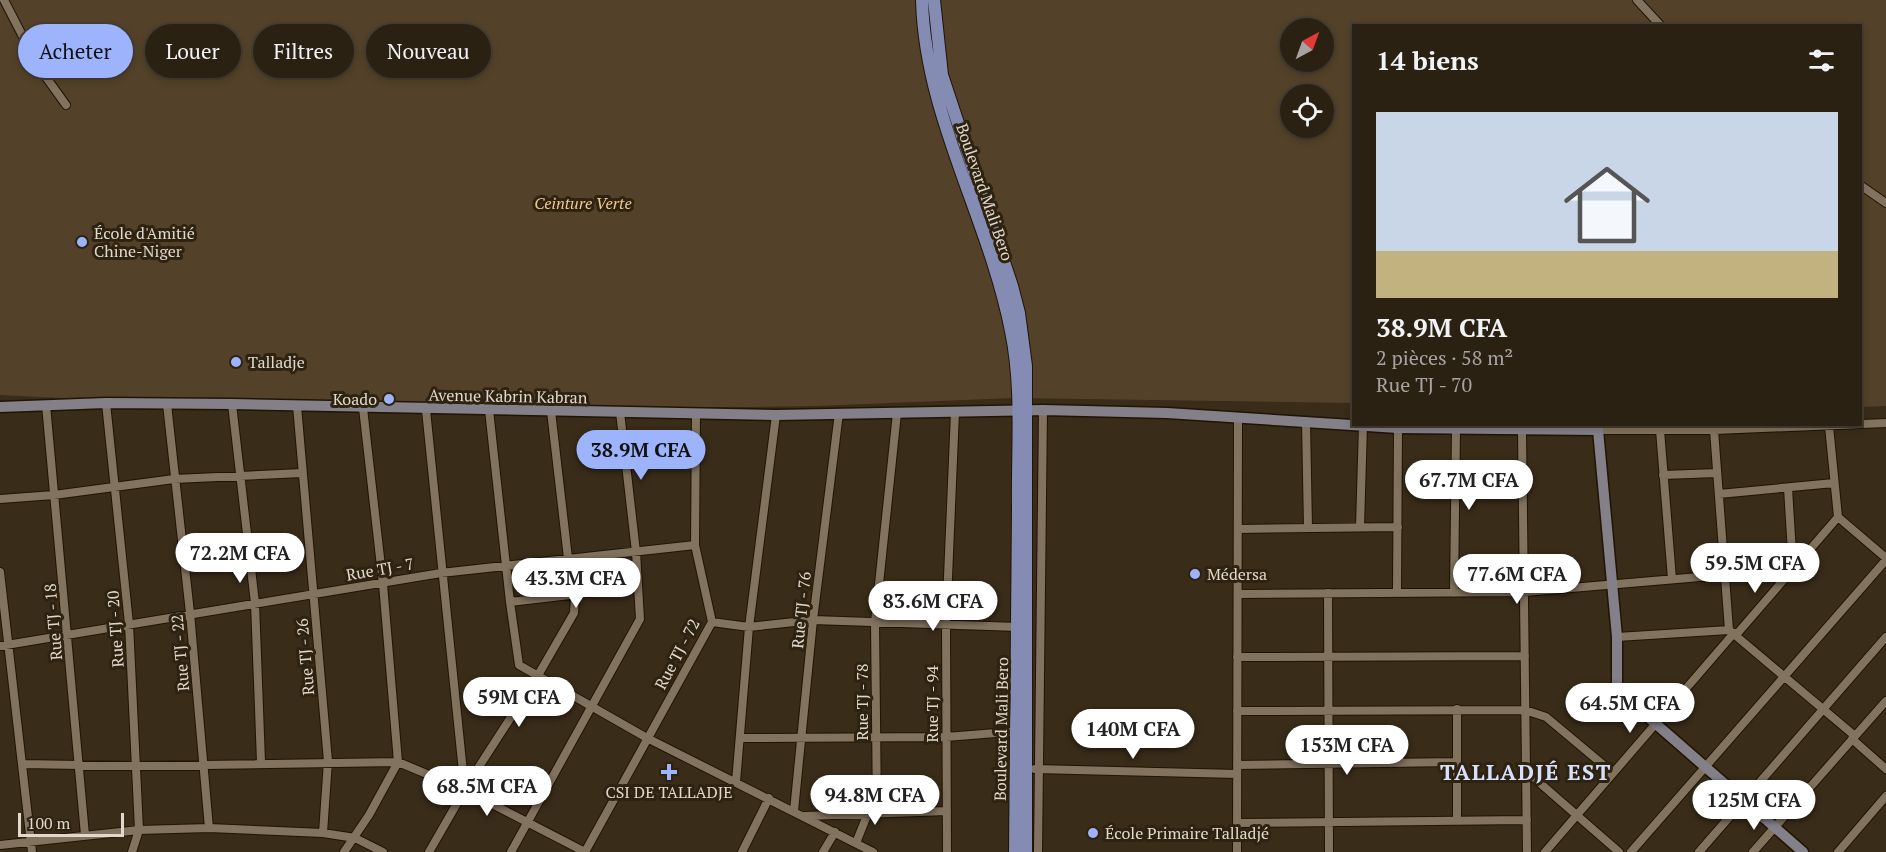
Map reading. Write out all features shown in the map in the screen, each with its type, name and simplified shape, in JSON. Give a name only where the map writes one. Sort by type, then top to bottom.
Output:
[{"type":"main road","name":"Boulevard Mali Bero","points":[[922,0],[923,29],[933,87],[984,238],[1012,332],[1022,394]]},
{"type":"main road","name":"Boulevard Mali Bero","points":[[934,0],[942,75],[1019,313],[1022,394]]},
{"type":"main road","points":[[1022,394],[1022,428]]},
{"type":"main road","name":"Boulevard Mali Bero","points":[[1015,852],[1023,731],[1028,453],[1022,428]]},
{"type":"main road","name":"Boulevard Mali Bero","points":[[1022,428],[1018,627],[1023,731],[1033,769],[1026,852]]},
{"type":"street","points":[[3,0],[38,66],[66,105]]},
{"type":"street","points":[[1637,0],[1659,24]]},
{"type":"street","points":[[1862,186],[1886,203]]},
{"type":"street","name":"Avenue Kabrin Kabran","points":[[0,407],[106,403],[232,404],[426,410],[776,415],[1043,410],[1167,412],[1352,425]]},
{"type":"street","name":"Rue TJ - 20","points":[[106,403],[129,624],[139,831],[132,852]]},
{"type":"street","name":"Rue TJ - 22","points":[[167,404],[190,613],[208,828]]},
{"type":"street","points":[[232,404],[255,603],[261,762]]},
{"type":"street","name":"Rue TJ - 18","points":[[46,405],[85,835]]},
{"type":"street","name":"Rue TJ - 26","points":[[297,406],[328,761],[323,833]]},
{"type":"street","points":[[344,852],[355,838],[398,762],[383,584],[363,408]]},
{"type":"street","points":[[426,410],[463,772],[456,787]]},
{"type":"street","points":[[489,410],[518,662],[537,677],[647,738],[873,852]]},
{"type":"street","points":[[1038,852],[1033,769],[1043,410]]},
{"type":"street","points":[[551,411],[568,558]]},
{"type":"street","points":[[511,852],[638,626],[636,552],[620,412]]},
{"type":"street","name":"Rue TJ - 94","points":[[947,852],[946,624],[955,412]]},
{"type":"street","name":"Rue TJ - 76","points":[[794,811],[813,620],[839,413]]},
{"type":"street","name":"Rue TJ - 78","points":[[877,813],[875,622],[897,413]]},
{"type":"street","name":"Rue TJ - 72","points":[[585,852],[712,622],[695,545],[696,414]]},
{"type":"street","points":[[736,782],[748,627],[776,415]]},
{"type":"street","points":[[1237,852],[1238,417]]},
{"type":"street","points":[[1306,422],[1308,528]]},
{"type":"street","points":[[1862,424],[1886,423]]},
{"type":"street","points":[[1360,527],[1363,426]]},
{"type":"street","name":"Avenue Kabrin Kabran","points":[[1363,426],[1598,430]]},
{"type":"street","points":[[1631,852],[1705,766],[1784,675],[1886,559],[1838,517],[1829,426],[1714,430],[1598,430],[1617,637],[1617,690],[1705,766],[1803,852]]},
{"type":"street","points":[[1397,592],[1398,428]]},
{"type":"street","points":[[1454,592],[1456,429]]},
{"type":"street","points":[[1522,430],[1527,852]]},
{"type":"street","points":[[1660,430],[1672,579]]},
{"type":"street","points":[[1714,430],[1725,576],[1733,633]]},
{"type":"street","points":[[1028,453],[1042,454]]},
{"type":"street","points":[[0,499],[54,495],[115,485],[174,479],[302,473]]},
{"type":"street","points":[[1664,475],[1718,473]]},
{"type":"street","points":[[1719,494],[1834,483]]},
{"type":"street","points":[[1788,488],[1793,569]]},
{"type":"street","points":[[1545,852],[1733,633],[1838,517]]},
{"type":"street","points":[[1238,529],[1398,527]]},
{"type":"street","name":"Rue TJ - 7","points":[[4,646],[190,613],[441,573],[506,564],[695,545]]},
{"type":"street","points":[[1238,594],[1524,592],[1793,569]]},
{"type":"street","points":[[0,572],[4,646],[23,764],[32,852]]},
{"type":"street","points":[[510,602],[575,596],[638,586]]},
{"type":"street","points":[[1328,593],[1329,852]]},
{"type":"street","points":[[429,852],[465,790],[537,677],[576,609],[575,596]]},
{"type":"street","points":[[712,622],[748,627],[813,620],[1018,627]]},
{"type":"street","points":[[1617,637],[1733,633],[1824,709],[1886,769]]},
{"type":"street","points":[[1699,852],[1886,637]]},
{"type":"street","points":[[1238,657],[1525,656]]},
{"type":"street","points":[[1754,852],[1886,701]]},
{"type":"street","points":[[1457,820],[1458,710]]},
{"type":"street","points":[[1238,711],[1525,710],[1546,717],[1613,773]]},
{"type":"street","points":[[740,738],[946,736],[1023,731]]},
{"type":"street","points":[[23,764],[135,766],[261,762],[398,762],[465,790],[585,852]]},
{"type":"street","points":[[1237,765],[1457,762]]},
{"type":"street","points":[[1033,769],[1237,774]]},
{"type":"street","points":[[1526,771],[1619,852]]},
{"type":"street","points":[[1838,852],[1886,796]]},
{"type":"street","points":[[742,852],[769,798]]},
{"type":"street","points":[[803,816],[947,812]]},
{"type":"street","points":[[856,843],[868,813]]},
{"type":"street","points":[[1237,823],[1527,820]]},
{"type":"street","points":[[0,845],[85,835],[208,828],[323,833],[355,838],[383,852]]},
{"type":"street","points":[[823,852],[835,832]]},
{"type":"green space","name":"Ceinture Verte","points":[[0,0],[1886,0],[1886,406],[1862,407],[1862,24],[1352,24],[1352,403],[1013,398],[816,406],[664,408],[99,400],[0,395]]},
{"type":"place","name":"École d'Amitié Chine-Niger","points":[[82,242]]},
{"type":"place","name":"Talladje","points":[[236,362]]},
{"type":"place","name":"Koado","points":[[389,399]]},
{"type":"place","name":"Médersa","points":[[1195,574]]},
{"type":"place","name":"CSI DE TALLADJE","points":[[669,772]]},
{"type":"place","name":"École Primaire Talladjé","points":[[1093,833]]},
{"type":"district","name":"TALLADJÉ EST","points":[[1526,771]]}]
